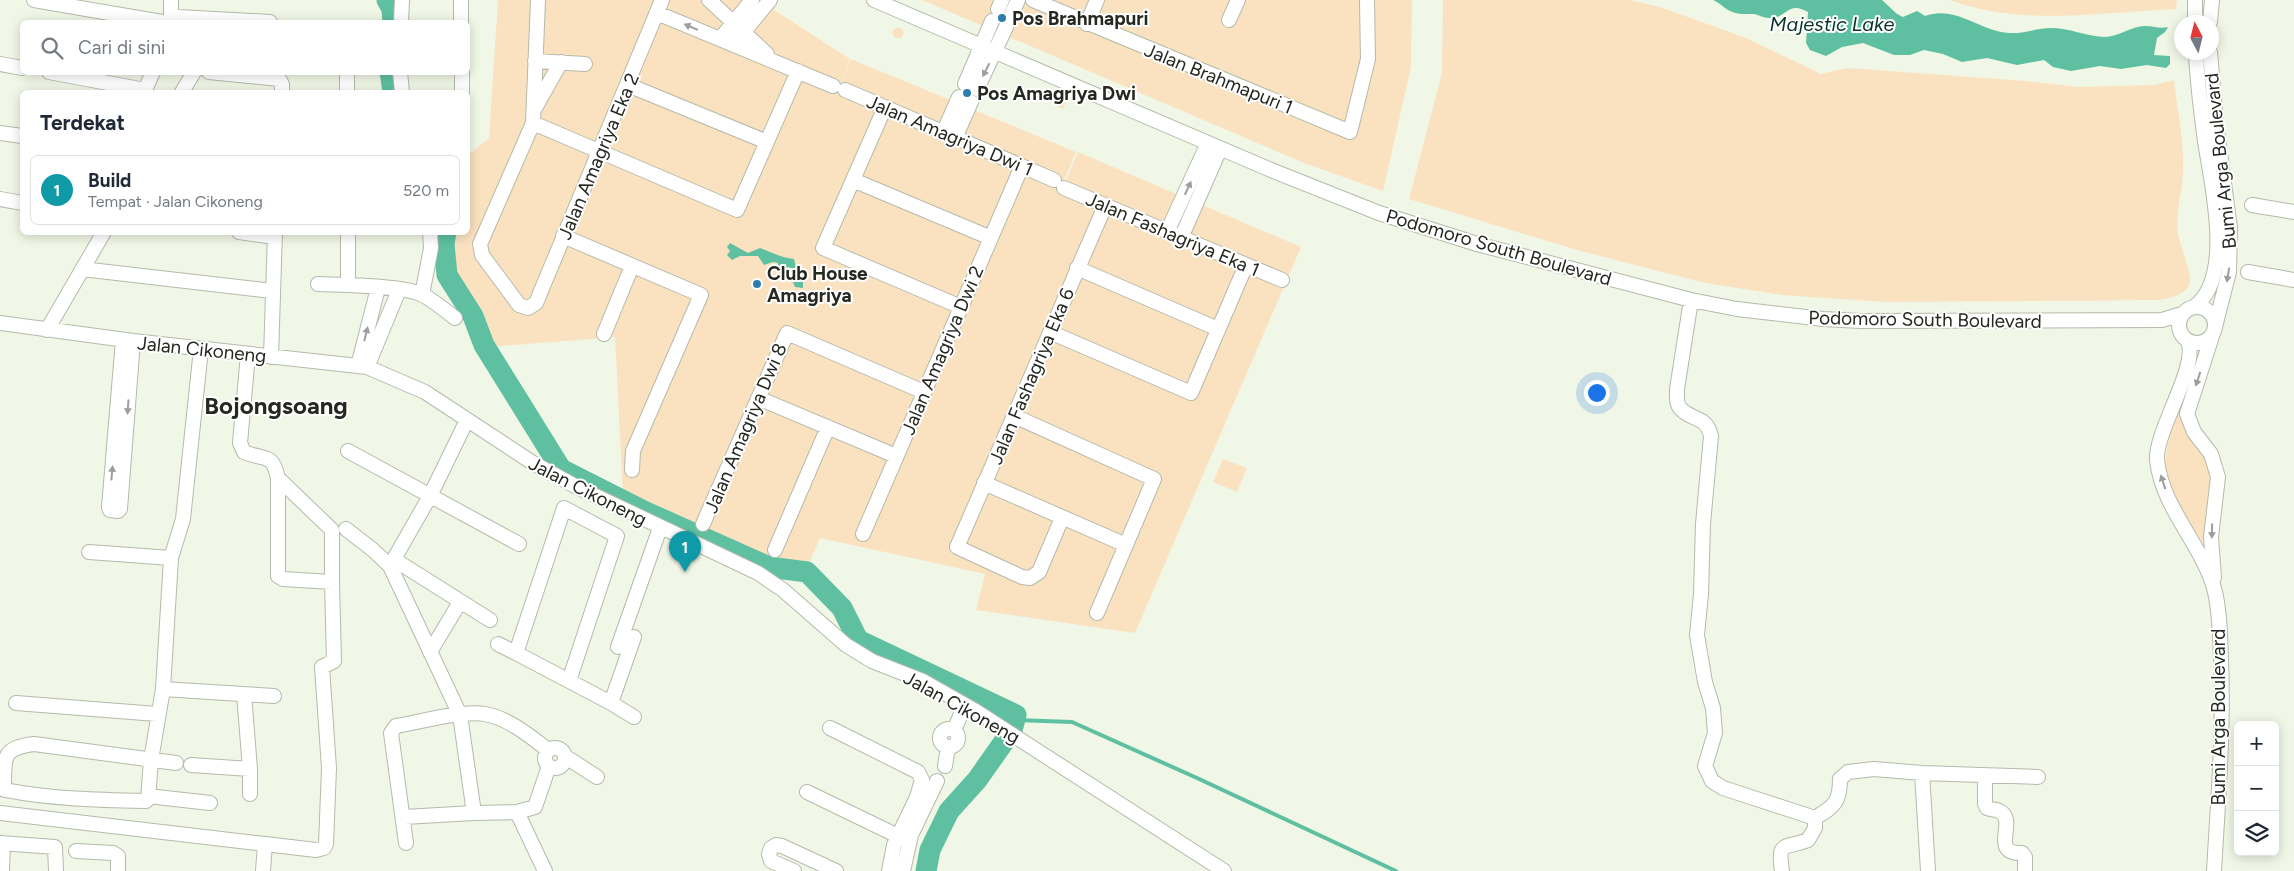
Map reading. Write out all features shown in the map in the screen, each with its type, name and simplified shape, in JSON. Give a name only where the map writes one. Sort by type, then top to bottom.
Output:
[{"type":"street","points":[[34,0],[171,20],[171,0]]},
{"type":"street","points":[[401,20],[402,0]]},
{"type":"street","points":[[461,0],[461,20]]},
{"type":"street","points":[[533,117],[538,0]]},
{"type":"street","points":[[709,0],[776,62]]},
{"type":"street","points":[[720,39],[732,22],[752,0]]},
{"type":"street","points":[[734,45],[770,0]]},
{"type":"street","name":"Podomoro South Boulevard","points":[[874,0],[1344,201],[1451,237],[1691,300],[1737,309],[1823,319],[1861,321],[2162,320],[2188,310]]},
{"type":"street","points":[[968,93],[996,52],[1018,0]]},
{"type":"street","name":"Jalan Brahmapuri 1","points":[[1033,0],[1349,132],[1351,131],[1368,59],[1367,0]]},
{"type":"street","points":[[1087,24],[1097,0]]},
{"type":"street","points":[[1229,20],[1238,0]]},
{"type":"street","points":[[2195,15],[2196,0]]},
{"type":"street","points":[[2211,15],[2212,0]]},
{"type":"street","name":"Jalan Amagriya Dwi 1","points":[[660,7],[720,39],[885,107],[1059,184]]},
{"type":"street","name":"Jalan Amagriya Eka 2","points":[[533,117],[480,244],[482,255],[519,305],[528,308],[536,303],[660,7]]},
{"type":"street","points":[[949,136],[968,93],[982,45],[997,10]]},
{"type":"street","name":"Bumi Arga Boulevard","points":[[2188,310],[2204,297],[2211,281],[2217,251],[2215,210],[2197,60]]},
{"type":"street","name":"Bumi Arga Boulevard","points":[[2211,60],[2216,124],[2230,228],[2229,272],[2214,330],[2187,414],[2194,432],[2211,454],[2218,477],[2212,513],[2214,589],[2220,633],[2222,685],[2214,871]]},
{"type":"street","points":[[535,61],[585,64]]},
{"type":"street","points":[[533,117],[561,62]]},
{"type":"street","points":[[0,64],[20,68]]},
{"type":"street","points":[[533,117],[599,150],[737,210],[798,71]]},
{"type":"street","points":[[64,75],[139,90]]},
{"type":"street","points":[[144,90],[152,75]]},
{"type":"street","points":[[183,90],[192,75]]},
{"type":"street","points":[[239,75],[279,79],[282,84],[282,90]]},
{"type":"street","points":[[347,75],[347,90]]},
{"type":"street","points":[[400,75],[402,90]]},
{"type":"street","points":[[462,75],[462,90]]},
{"type":"street","points":[[628,84],[767,142]]},
{"type":"street","points":[[885,107],[823,248],[961,307]]},
{"type":"street","points":[[0,133],[20,136]]},
{"type":"street","points":[[1167,232],[1214,146]]},
{"type":"street","points":[[1181,238],[1214,146]]},
{"type":"street","name":"Jalan Amagriya Dwi 2","points":[[863,534],[1022,166]]},
{"type":"street","points":[[853,180],[991,238]]},
{"type":"street","name":"Jalan Fashagriya Eka 1","points":[[1059,184],[1105,206],[1282,280]]},
{"type":"street","points":[[0,199],[20,203]]},
{"type":"street","points":[[2252,205],[2294,212]]},
{"type":"street","name":"Jalan Fashagriya Eka 6","points":[[1062,518],[1039,572],[1030,578],[1022,578],[957,547],[1105,206]]},
{"type":"street","points":[[47,330],[102,235]]},
{"type":"street","points":[[271,357],[275,235]]},
{"type":"street","points":[[348,235],[348,285]]},
{"type":"street","points":[[422,294],[431,248],[430,235]]},
{"type":"street","points":[[563,236],[701,295],[633,451],[632,470]]},
{"type":"street","points":[[1050,332],[1191,393],[1246,265]]},
{"type":"street","points":[[604,334],[632,266]]},
{"type":"street","points":[[82,268],[272,290]]},
{"type":"street","points":[[1077,268],[1218,329]]},
{"type":"street","points":[[2248,272],[2294,280]]},
{"type":"street","points":[[318,284],[348,285],[422,294],[455,318]]},
{"type":"street","points":[[363,366],[378,288]]},
{"type":"street","points":[[363,366],[400,290]]},
{"type":"street","points":[[1691,300],[1677,389],[1678,402],[1681,409],[1709,427],[1711,436],[1703,524],[1701,594],[1697,635],[1705,682],[1713,708],[1715,732],[1705,766],[1712,781],[1723,788],[1815,818]]},
{"type":"street","points":[[2162,320],[2172,324],[2184,337],[2194,343],[2205,341],[2214,330],[2213,316],[2205,308],[2188,310],[2178,322],[2184,337]]},
{"type":"street","name":"Jalan Cikoneng","points":[[0,323],[128,341],[363,366],[425,392],[532,463],[575,486],[634,513],[660,528],[758,573],[783,590],[846,645],[872,661],[923,681],[965,705],[1224,871]]},
{"type":"street","name":"Jalan Amagriya Dwi 8","points":[[704,524],[787,333],[924,392]]},
{"type":"street","name":"Bumi Arga Boulevard","points":[[2184,337],[2189,355],[2179,392],[2161,439],[2157,459],[2162,483],[2208,570],[2214,589]]},
{"type":"street","points":[[128,341],[120,509],[118,511],[110,510],[109,507],[128,341]]},
{"type":"street","points":[[176,763],[151,760],[34,744],[15,746],[10,750],[4,768],[5,790],[146,802],[151,760],[163,690],[171,558],[183,519],[201,349]]},
{"type":"street","points":[[248,354],[240,443],[244,452],[270,459],[273,462],[278,478],[278,576],[283,579],[332,582]]},
{"type":"street","points":[[758,398],[896,456]]},
{"type":"street","points":[[1014,416],[1154,479],[1097,613]]},
{"type":"street","points":[[392,563],[430,496],[467,420]]},
{"type":"street","points":[[775,550],[828,427]]},
{"type":"street","points":[[348,451],[519,544]]},
{"type":"street","points":[[0,813],[316,850],[324,848],[326,844],[329,768],[322,667],[334,660],[332,530],[278,478]]},
{"type":"street","points":[[984,484],[1126,546]]},
{"type":"street","points":[[516,653],[564,508],[575,486]]},
{"type":"street","points":[[564,508],[618,536],[569,680]]},
{"type":"street","points":[[618,647],[660,528]]},
{"type":"street","points":[[346,529],[392,563],[490,620]]},
{"type":"street","points":[[89,552],[171,558]]},
{"type":"street","points":[[392,563],[430,652],[460,715],[474,812]]},
{"type":"street","points":[[430,652],[460,602]]},
{"type":"street","points":[[611,703],[634,637]]},
{"type":"street","points":[[498,644],[569,680],[634,717]]},
{"type":"street","points":[[163,690],[274,696]]},
{"type":"street","points":[[244,694],[250,794]]},
{"type":"street","points":[[16,703],[158,714]]},
{"type":"street","points":[[945,766],[948,747],[954,745],[958,740],[958,734],[954,730],[965,705]]},
{"type":"street","points":[[406,843],[404,817],[391,733],[396,726],[460,715],[485,714],[501,719],[548,750],[557,748],[566,757],[597,777]]},
{"type":"street","points":[[830,728],[918,772],[922,780],[918,796],[894,845],[889,871]]},
{"type":"street","points":[[404,817],[474,812],[517,812],[535,807],[549,766],[545,758],[548,750]]},
{"type":"street","points":[[549,766],[553,768],[562,766],[566,757]]},
{"type":"street","points":[[191,765],[250,769]]},
{"type":"street","points":[[1815,818],[1834,806],[1840,794],[1840,779],[1848,772],[1874,769],[1922,773],[2038,777]]},
{"type":"street","points":[[1922,773],[1928,871]]},
{"type":"street","points":[[1985,776],[1985,804],[1987,808],[2000,811],[2006,820],[2005,842],[2007,849],[2013,854],[2022,853],[2026,857],[2025,871]]},
{"type":"street","points":[[903,871],[911,835],[937,780]]},
{"type":"street","points":[[807,792],[898,836]]},
{"type":"street","points":[[148,796],[210,803]]},
{"type":"street","points":[[517,812],[545,871]]},
{"type":"street","points":[[1782,871],[1779,852],[1781,848],[1808,840],[1815,828],[1815,818]]},
{"type":"street","points":[[2,871],[2,843],[55,847],[56,871]]},
{"type":"street","points":[[263,871],[265,844]]},
{"type":"street","points":[[794,871],[771,861],[769,854],[771,848],[776,845],[782,846],[836,871]]},
{"type":"street","points":[[76,851],[113,853],[118,856],[118,871]]},
{"type":"shaded area","points":[[498,0],[768,0],[776,6],[774,10],[850,59],[837,94],[851,59],[1076,152],[1061,191],[1078,152],[1301,247],[1135,633],[976,610],[985,574],[820,538],[808,566],[781,567],[623,495],[615,337],[489,347],[481,318],[445,267],[450,235],[470,235],[470,152],[472,152],[489,138]]},
{"type":"shaded area","points":[[922,0],[1412,0],[1411,67],[1383,191],[1304,163]]},
{"type":"shaded area","points":[[1443,0],[1630,0],[1660,7],[1746,38],[1821,74],[1848,68],[2026,81],[2080,87],[2154,85],[2174,80],[2183,158],[2183,177],[2177,226],[2190,282],[2182,293],[2159,300],[1885,302],[1781,295],[1705,283],[1577,250],[1409,199],[1442,73]]},
{"type":"shaded area","points":[[1950,0],[2177,0],[2176,9],[2091,15],[2033,16],[1977,8]]},
{"type":"shaded area","points":[[898,27],[904,33],[898,39],[892,33]]},
{"type":"shaded area","points":[[1059,94],[1068,98],[1063,109],[1054,105]]},
{"type":"shaded area","points":[[2202,347],[2182,408],[2211,464],[2213,475],[2208,550],[2177,503],[2166,472],[2166,453],[2172,426],[2190,372]]},
{"type":"shaded area","points":[[1223,459],[1247,468],[1237,492],[1213,482]]},
{"type":"water","name":"Majestic Lake","points":[[1713,0],[1882,0],[1903,17],[1917,11],[1925,16],[1936,13],[1947,14],[2009,33],[2051,28],[2109,37],[2140,26],[2168,27],[2157,38],[2154,55],[2170,56],[2170,64],[2166,68],[2147,65],[2121,69],[2100,66],[2071,71],[2053,67],[2044,60],[2017,65],[1987,58],[1962,62],[1943,54],[1924,50],[1910,55],[1894,55],[1863,43],[1842,47],[1826,56],[1810,50],[1806,43],[1808,12],[1796,8],[1775,18],[1767,18],[1754,14],[1733,12]]},
{"type":"water","points":[[730,243],[748,253],[760,248],[794,259],[796,267],[794,269],[788,267],[785,271],[803,281],[803,288],[795,287],[792,280],[779,274],[778,263],[773,262],[764,265],[758,256],[740,256],[732,260],[727,255],[730,251],[727,247]]},
{"type":"waterway","points":[[387,0],[392,9],[393,20]]},
{"type":"waterway","points":[[390,75],[393,90]]},
{"type":"waterway","points":[[446,235],[444,244],[447,275],[473,316],[484,345],[561,469],[646,512],[769,567],[807,572],[842,608],[858,640],[1016,715],[1012,730]]},
{"type":"waterway","points":[[1015,720],[1072,722],[1396,871]]},
{"type":"waterway","points":[[926,871],[930,850],[949,811],[977,780],[1008,736]]},
{"type":"place","name":"Pos Brahmapuri","points":[[1002,18]]},
{"type":"place","name":"Pos Amagriya Dwi","points":[[967,93]]},
{"type":"place","name":"Club House Amagriya","points":[[757,284]]},
{"type":"place","name":"Build","points":[[685,572]]},
{"type":"district","name":"Bojongsoang","points":[[276,406]]}]
